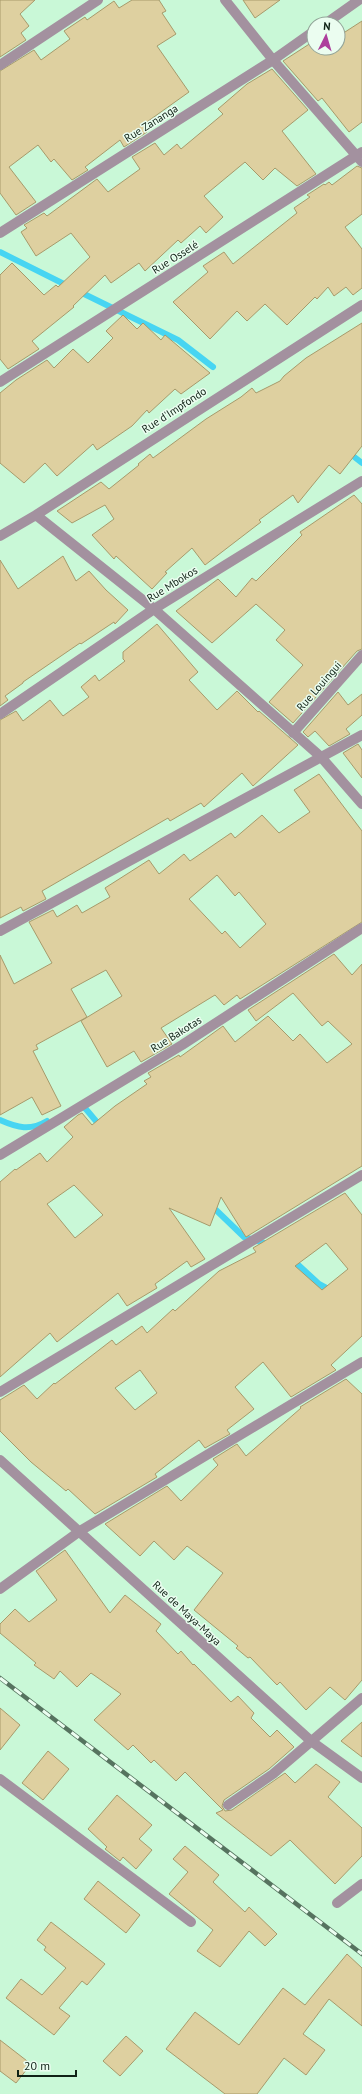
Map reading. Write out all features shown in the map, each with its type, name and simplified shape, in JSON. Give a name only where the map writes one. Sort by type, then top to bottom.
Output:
[{"type":"street","points":[[0,65],[98,0]]},
{"type":"street","points":[[225,0],[273,60],[360,157]]},
{"type":"street","points":[[336,16],[359,0]]},
{"type":"street","name":"Rue Zananga","points":[[0,233],[273,60],[306,37]]},
{"type":"street","name":"Rue Osselé","points":[[0,382],[360,157]]},
{"type":"street","name":"Rue d'Impfondo","points":[[0,536],[36,515],[362,305]]},
{"type":"street","name":"Rue Mbokos","points":[[0,714],[154,609],[362,481]]},
{"type":"street","points":[[36,515],[154,609],[321,757],[362,804]]},
{"type":"street","name":"Rue Louingui","points":[[293,733],[362,655]]},
{"type":"street","points":[[0,931],[362,735]]},
{"type":"street","name":"Rue Bakotas","points":[[0,1155],[182,1045],[362,928]]},
{"type":"street","points":[[0,1392],[362,1175]]},
{"type":"street","points":[[0,1589],[80,1531],[362,1362]]},
{"type":"street","name":"Rue de Maya-Maya","points":[[0,1460],[311,1741],[362,1778]]},
{"type":"street","points":[[228,1805],[273,1774],[362,1698]]},
{"type":"street","points":[[0,1779],[191,1922]]},
{"type":"street","points":[[337,1903],[362,1884]]},
{"type":"building","points":[[0,0],[35,0],[20,14],[29,26],[21,33],[26,40],[0,57]]},
{"type":"building","points":[[132,0],[159,0],[166,11],[162,13],[176,34],[157,46],[189,92],[144,124],[146,126],[144,128],[147,132],[124,147],[120,140],[85,167],[88,170],[72,180],[54,159],[51,162],[38,145],[9,167],[36,202],[16,215],[0,193],[0,71],[34,50],[41,60],[70,39],[64,31],[85,17],[87,20],[114,1],[119,8]]},
{"type":"building","points":[[243,0],[280,0],[255,18]]},
{"type":"building","points":[[362,21],[362,122],[349,132],[322,98],[318,101],[283,61],[306,46],[306,56],[346,56],[346,31]]},
{"type":"building","points":[[272,69],[308,110],[282,131],[316,174],[297,186],[275,168],[263,180],[245,162],[204,196],[223,217],[206,233],[200,226],[181,243],[178,240],[145,271],[139,263],[111,283],[105,275],[73,306],[74,307],[32,341],[39,349],[8,369],[0,359],[0,275],[12,263],[44,295],[56,285],[58,287],[90,257],[71,233],[36,256],[21,232],[27,228],[24,225],[44,213],[47,216],[97,179],[108,192],[140,169],[132,157],[155,143],[164,155],[177,144],[181,149],[223,114],[218,109],[247,84]]},
{"type":"building","points":[[357,166],[362,168],[362,214],[345,227],[362,249],[362,288],[353,295],[346,287],[334,296],[328,287],[317,299],[315,297],[287,325],[265,304],[247,321],[237,311],[210,339],[173,302],[208,272],[203,266],[224,252],[233,264],[297,213],[294,208],[310,197],[307,195],[329,182],[332,185]]},
{"type":"building","points":[[123,315],[137,329],[143,323],[161,340],[165,335],[210,373],[181,394],[175,389],[149,413],[147,410],[132,426],[97,450],[93,444],[57,476],[45,463],[24,483],[0,463],[0,393],[16,380],[47,360],[54,368],[73,349],[88,363],[113,338],[106,331]]},
{"type":"building","points":[[362,323],[362,446],[340,474],[329,465],[298,503],[293,495],[259,520],[261,522],[205,565],[192,548],[165,572],[167,573],[152,589],[116,556],[114,559],[92,535],[114,519],[105,505],[72,523],[57,511],[101,482],[109,489],[139,465],[138,464],[150,454],[153,458],[206,419],[241,397],[252,388],[256,393],[280,381],[306,358]]},
{"type":"building","points":[[354,495],[362,504],[362,649],[357,651],[293,723],[269,702],[303,665],[276,640],[285,630],[256,604],[212,643],[176,611],[218,579],[236,597],[252,578],[256,581],[302,535],[300,532]]},
{"type":"building","points":[[63,556],[76,581],[89,571],[106,590],[128,610],[115,624],[114,622],[81,644],[80,643],[23,682],[5,696],[8,700],[0,706],[0,560],[18,589]]},
{"type":"building","points":[[157,624],[198,672],[189,680],[217,710],[237,691],[258,712],[259,711],[298,745],[253,786],[242,773],[204,807],[201,803],[170,821],[168,818],[42,891],[46,899],[23,911],[21,907],[0,918],[0,720],[16,711],[23,721],[50,700],[63,716],[89,697],[81,687],[95,675],[99,681],[125,661],[123,659],[123,652]]},
{"type":"building","points":[[338,692],[348,705],[362,694],[362,715],[346,729],[350,734],[329,746],[315,731],[308,737],[303,732]]},
{"type":"building","points":[[358,744],[362,750],[362,778],[343,753]]},
{"type":"building","points":[[319,774],[362,831],[362,922],[240,999],[237,995],[224,1005],[215,995],[161,1028],[172,1044],[141,1062],[134,1051],[107,1067],[81,1021],[122,996],[106,970],[71,989],[87,1017],[36,1045],[38,1049],[33,1051],[61,1106],[42,1115],[32,1097],[0,1115],[0,955],[14,984],[52,963],[29,922],[53,910],[57,917],[77,905],[82,913],[110,897],[105,888],[149,860],[159,874],[184,854],[190,861],[231,833],[235,838],[262,815],[279,833],[310,812],[294,790]],"holes":[[[217,875],[235,896],[239,892],[266,924],[240,948],[225,931],[222,934],[189,899]]]},
{"type":"building","points":[[334,954],[352,975],[362,964],[362,1166],[246,1237],[221,1197],[210,1226],[169,1208],[205,1259],[191,1267],[187,1261],[155,1284],[157,1288],[127,1306],[118,1293],[57,1342],[50,1333],[0,1377],[0,1182],[15,1169],[16,1170],[40,1153],[47,1162],[73,1137],[64,1127],[78,1115],[82,1113],[92,1125],[115,1106],[147,1084],[144,1081],[151,1077],[148,1073],[179,1055],[180,1057],[223,1026],[235,1042],[268,1016],[293,1041],[300,1034],[327,1063],[352,1044],[328,1021],[322,1026],[293,993],[256,1021],[248,1010]],"holes":[[[74,1185],[103,1215],[75,1238],[47,1204]]]},
{"type":"building","points":[[345,1193],[362,1215],[362,1336],[331,1365],[336,1370],[291,1397],[263,1362],[235,1387],[254,1409],[227,1430],[230,1434],[205,1448],[199,1440],[155,1474],[157,1477],[95,1514],[68,1489],[66,1491],[31,1462],[0,1431],[0,1400],[24,1385],[37,1399],[54,1383],[55,1384],[112,1340],[116,1345],[142,1326],[147,1333],[173,1309],[175,1311],[219,1271],[256,1252],[253,1248]],"holes":[[[326,1243],[348,1269],[322,1290],[295,1266]],[[140,1370],[157,1393],[135,1410],[115,1388]]]},
{"type":"building","points":[[346,1379],[362,1394],[362,1680],[345,1700],[330,1687],[306,1710],[280,1682],[277,1685],[250,1657],[248,1658],[236,1648],[238,1646],[194,1610],[223,1573],[187,1546],[174,1560],[154,1541],[140,1556],[105,1524],[167,1486],[181,1501],[218,1465],[213,1459],[237,1444],[246,1456],[301,1408],[300,1407]]},
{"type":"building","points":[[65,1550],[110,1613],[125,1595],[161,1624],[156,1631],[178,1654],[181,1651],[193,1665],[194,1664],[231,1702],[238,1696],[254,1713],[251,1718],[270,1737],[277,1730],[294,1747],[269,1769],[224,1800],[222,1806],[225,1811],[232,1810],[285,1773],[295,1783],[316,1764],[340,1782],[328,1797],[362,1828],[362,1856],[335,1884],[290,1840],[271,1856],[216,1813],[223,1810],[185,1772],[176,1781],[154,1760],[151,1763],[133,1745],[128,1750],[94,1720],[121,1694],[91,1673],[77,1687],[60,1671],[54,1679],[34,1665],[36,1663],[0,1633],[0,1624],[15,1609],[29,1622],[57,1600],[36,1571]]},
{"type":"building","points":[[0,1708],[20,1725],[0,1750]]},
{"type":"building","points":[[362,1722],[362,1757],[341,1741]]},
{"type":"building","points":[[48,1751],[69,1769],[43,1800],[22,1783]]},
{"type":"building","points":[[117,1795],[152,1825],[139,1839],[152,1850],[136,1869],[123,1857],[120,1861],[105,1849],[107,1847],[88,1829]]},
{"type":"building","points":[[185,1846],[219,1875],[213,1882],[245,1912],[249,1907],[277,1934],[265,1946],[249,1931],[220,1967],[197,1951],[213,1930],[169,1894],[188,1872],[173,1859]]},
{"type":"building","points":[[98,1881],[140,1915],[126,1933],[84,1899]]},
{"type":"building","points":[[51,1922],[105,1964],[87,1985],[82,1981],[59,2008],[70,2016],[54,2035],[6,1998],[21,1979],[42,1995],[66,1968],[44,1950],[46,1947],[37,1940]]},
{"type":"building","points":[[347,1954],[362,1968],[362,2026],[329,1999],[303,2034],[325,2050],[306,2075],[284,2058],[257,2094],[225,2094],[166,2049],[195,2012],[239,2045],[283,1988],[305,2005]]},
{"type":"building","points":[[126,2036],[143,2051],[120,2076],[103,2061]]},
{"type":"building","points":[[0,2040],[31,2064],[16,2083],[0,2071]]},
{"type":"waterway","points":[[0,252],[68,286]]},
{"type":"waterway","points":[[78,291],[178,340],[213,367]]},
{"type":"waterway","points":[[348,452],[362,463]]},
{"type":"waterway","points":[[79,1108],[85,1108],[101,1127]]},
{"type":"waterway","points":[[0,1120],[24,1127],[35,1126],[47,1121]]},
{"type":"waterway","points":[[210,1207],[216,1210],[244,1237],[271,1245]]},
{"type":"waterway","points":[[293,1260],[319,1284],[332,1291]]},
{"type":"railway","points":[[0,1678],[362,1954]]}]
